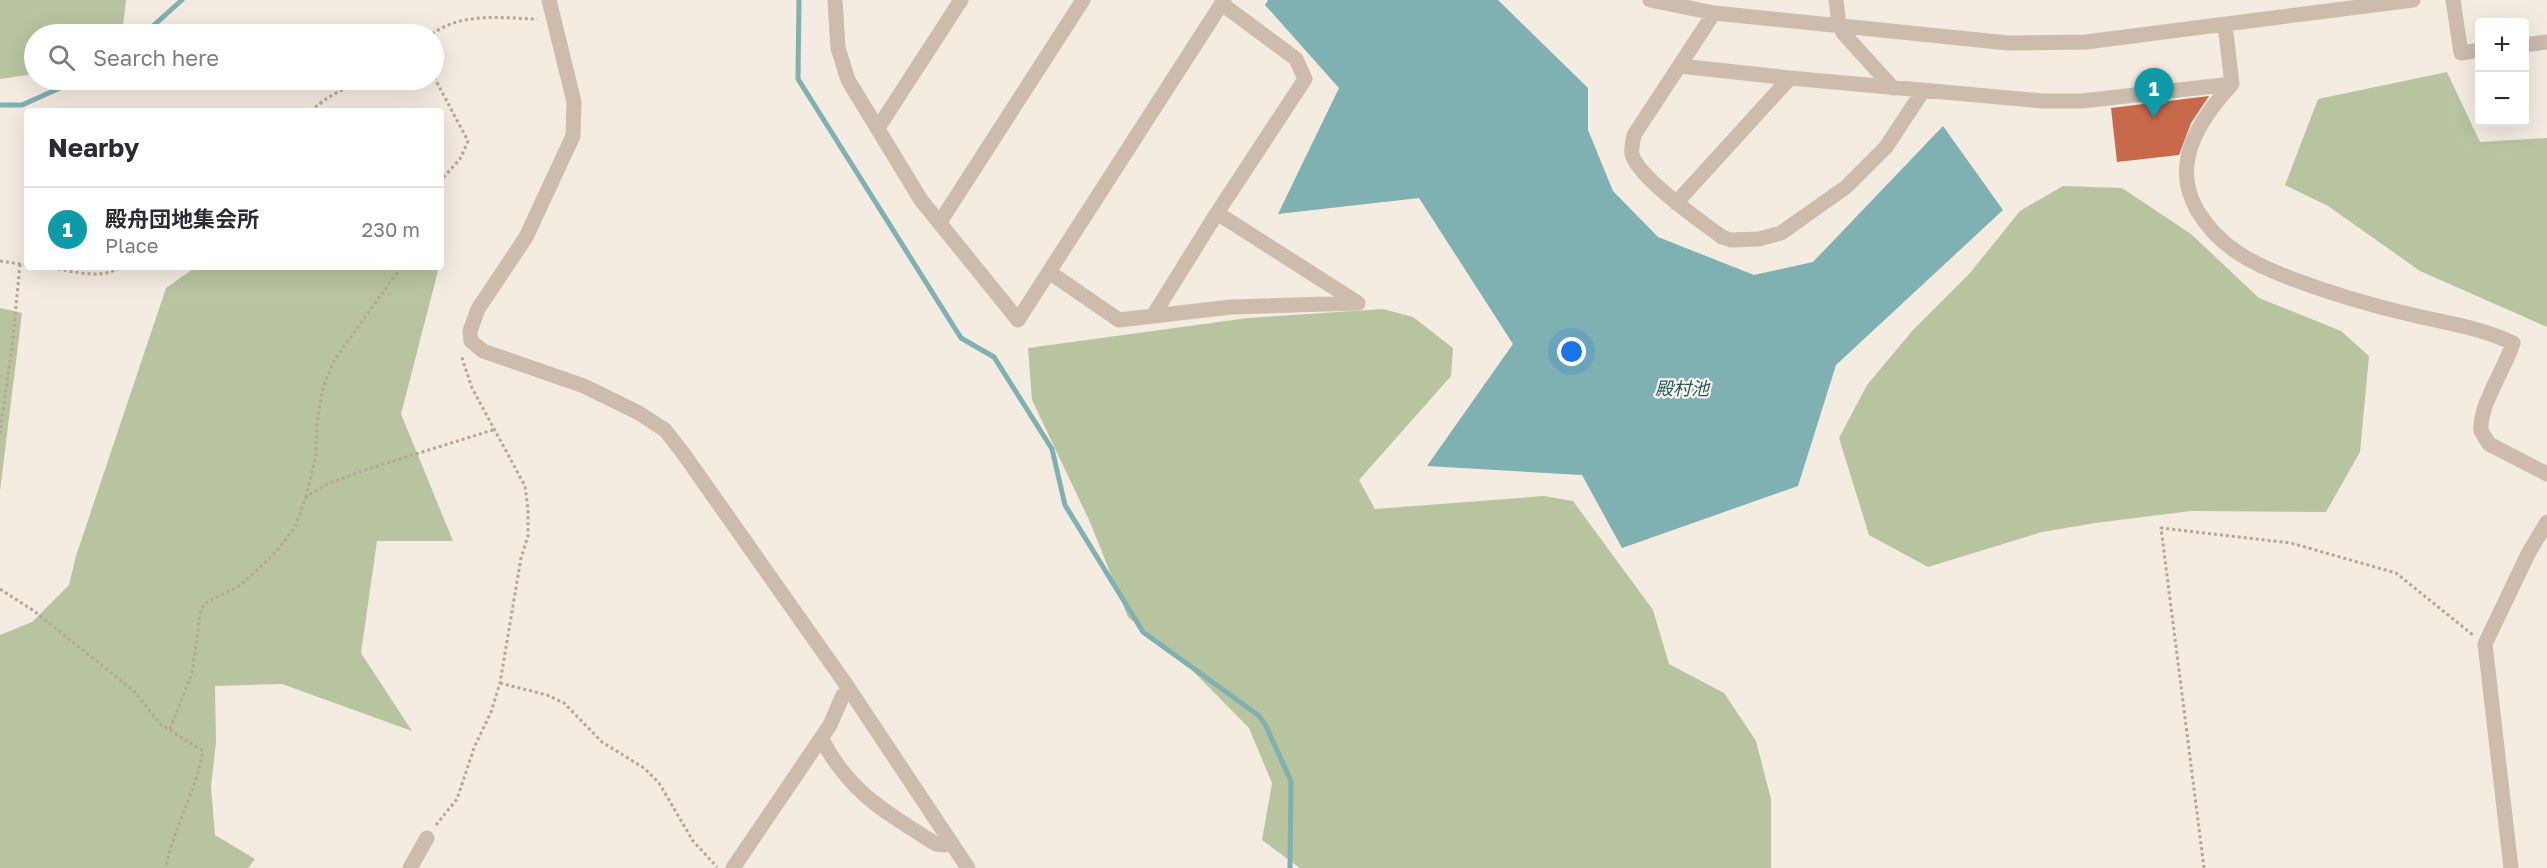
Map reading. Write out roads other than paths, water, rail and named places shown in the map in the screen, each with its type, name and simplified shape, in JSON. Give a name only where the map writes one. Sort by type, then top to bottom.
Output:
[{"type":"street","points":[[549,0],[574,102],[573,136],[526,237],[478,309],[470,331],[471,341],[483,351],[585,386],[639,413],[665,430],[850,691],[968,868]]},
{"type":"street","points":[[835,0],[838,48],[848,81],[879,128],[921,200],[1018,320],[1223,2],[1296,59],[1305,79],[1154,314]]},
{"type":"street","points":[[879,128],[961,0]]},
{"type":"street","points":[[940,222],[1083,0]]},
{"type":"street","points":[[1650,0],[1714,13],[2008,43],[2051,45],[2225,25],[2329,5],[2413,0]]},
{"type":"street","points":[[1836,0],[1839,25],[1844,34],[1893,88]]},
{"type":"street","points":[[2453,0],[2461,53],[2475,51]]},
{"type":"street","points":[[1714,13],[1634,135],[1632,154],[1637,164],[1676,203],[1722,237],[1731,240],[1759,239],[1781,233],[1846,187],[1886,147],[1923,91]]},
{"type":"street","points":[[2225,25],[2232,84],[2216,102],[2198,129],[2186,162],[2186,174],[2193,202],[2211,230],[2222,242],[2253,263],[2328,292],[2351,300],[2488,331],[2513,343],[2506,365],[2484,410],[2481,431],[2489,444],[2547,474]]},
{"type":"street","points":[[2529,44],[2547,42]]},
{"type":"street","points":[[1680,66],[2004,99],[2082,101],[2232,84]]},
{"type":"street","points":[[1676,203],[1790,78]]},
{"type":"street","points":[[1049,272],[1119,320],[1154,314],[1231,308],[1358,303],[1218,213]]},
{"type":"street","points":[[2511,868],[2485,644],[2529,552],[2547,522]]},
{"type":"street","points":[[733,868],[830,725],[843,695],[850,691]]},
{"type":"street","points":[[821,738],[834,763],[878,806],[936,844],[944,845],[951,842]]},
{"type":"street","points":[[410,868],[427,838]]},
{"type":"water","name":"殿村池","points":[[1268,0],[1498,0],[1588,88],[1588,130],[1613,191],[1658,237],[1754,275],[1813,262],[1943,126],[2003,210],[1836,365],[1798,486],[1622,548],[1582,475],[1427,466],[1513,344],[1419,198],[1278,214],[1339,88],[1265,5]]},
{"type":"waterway","points":[[155,24],[182,0]]},
{"type":"waterway","points":[[799,0],[798,79],[961,338],[994,357],[1052,449],[1065,505],[1143,632],[1258,715],[1265,724],[1291,781],[1290,868]]},
{"type":"waterway","points":[[0,105],[22,105],[56,90]]},
{"type":"place","name":"殿舟団地集会所","points":[[2154,118]]}]
